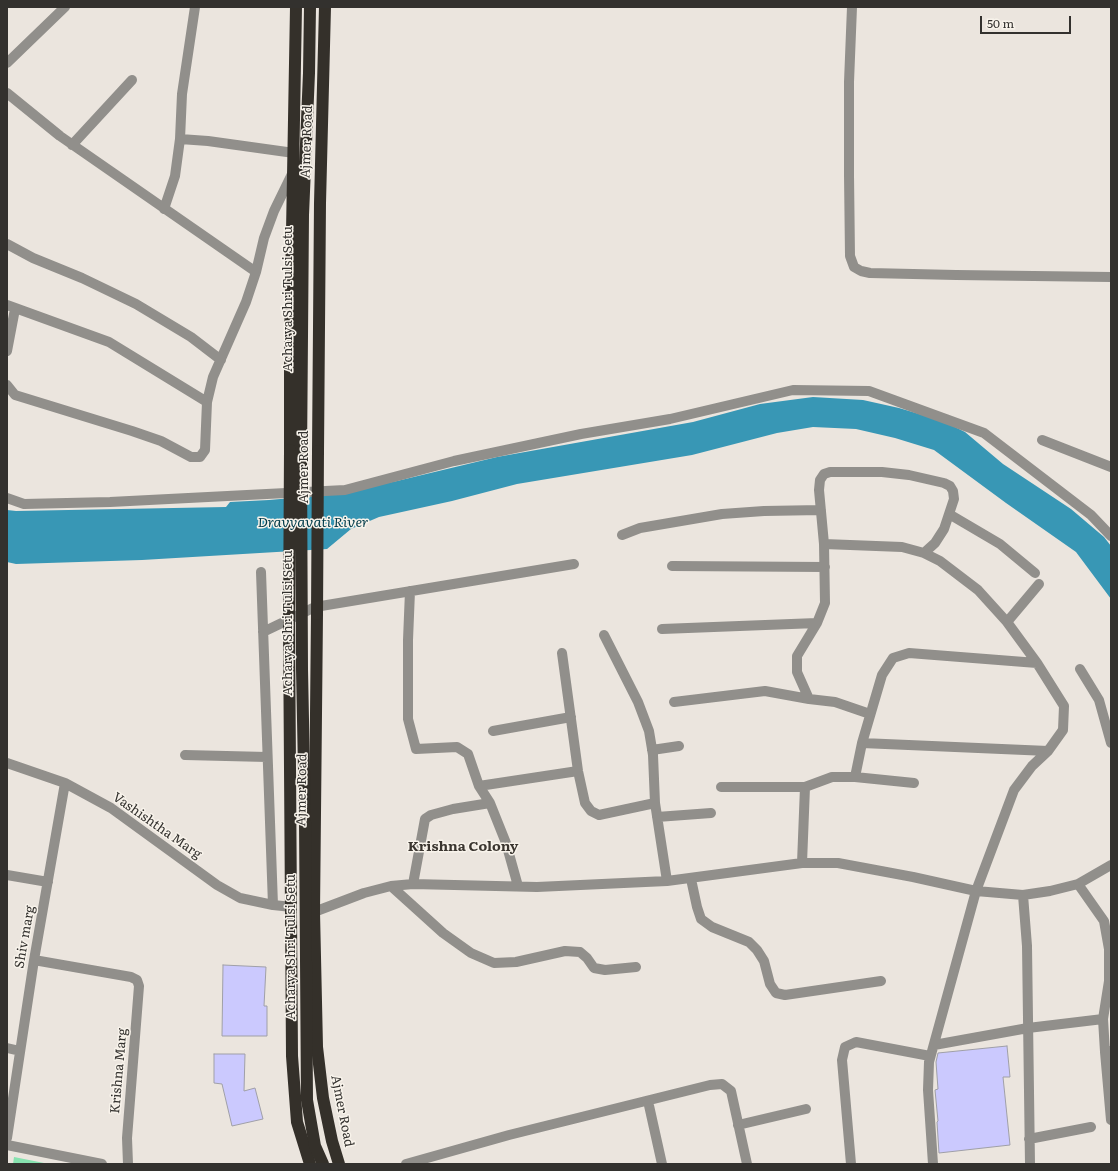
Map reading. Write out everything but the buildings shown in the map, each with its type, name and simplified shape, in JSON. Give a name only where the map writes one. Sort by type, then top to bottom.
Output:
[{"type":"highway","name":"Ajmer Road","points":[[296,7],[289,625],[292,1056],[297,1122],[310,1164]]},
{"type":"highway","name":"Acharya Shri Tulsi Setu","points":[[310,7],[303,223],[301,400],[302,669],[305,821],[307,1100],[316,1146],[323,1164]]},
{"type":"highway","name":"Ajmer Road","points":[[325,7],[320,203],[318,614],[314,912],[318,1055],[323,1098],[332,1141],[339,1164]]},
{"type":"street","points":[[7,62],[64,7]]},
{"type":"street","points":[[164,209],[175,176],[180,139],[182,94],[195,7]]},
{"type":"street","points":[[852,7],[849,82],[849,175],[850,256],[854,267],[861,271],[870,273],[1111,277]]},
{"type":"street","points":[[72,145],[132,80]]},
{"type":"street","points":[[7,92],[72,145],[164,209],[202,233],[256,272]]},
{"type":"street","points":[[180,139],[208,141],[294,153]]},
{"type":"street","points":[[7,385],[15,395],[132,431],[161,441],[192,457],[200,457],[205,450],[207,402],[214,377],[246,302],[271,218],[293,170]]},
{"type":"street","points":[[7,244],[33,258],[82,278],[136,304],[191,337],[221,360]]},
{"type":"street","points":[[7,351],[11,307],[110,342],[207,402]]},
{"type":"street","points":[[7,498],[24,504],[110,502],[345,490],[454,461],[581,434],[670,420],[793,390],[869,391],[984,432],[1091,515],[1111,536]]},
{"type":"street","points":[[1042,440],[1111,467]]},
{"type":"street","points":[[810,699],[797,672],[797,656],[817,623],[825,603],[824,544],[819,490],[820,480],[824,474],[830,472],[876,472],[909,475],[944,483],[950,486],[954,491],[954,499],[944,529],[935,543],[924,553]]},
{"type":"street","points":[[622,535],[640,528],[722,514],[821,510]]},
{"type":"street","points":[[949,514],[1000,544],[1035,573]]},
{"type":"street","points":[[824,544],[902,547],[924,553],[940,561],[978,590],[1007,622],[1037,663],[1064,706],[1063,730],[1048,751],[1032,766],[1014,790],[976,891],[929,1062],[928,1090],[933,1164]]},
{"type":"street","points":[[263,632],[315,607],[574,564]]},
{"type":"street","points":[[672,566],[825,567]]},
{"type":"street","points":[[260,572],[273,905]]},
{"type":"street","points":[[1007,622],[1039,584]]},
{"type":"street","points":[[410,591],[408,640],[408,719],[416,749],[457,747],[468,754],[479,786],[490,803],[506,843],[518,886]]},
{"type":"street","points":[[662,629],[817,623]]},
{"type":"street","points":[[604,635],[638,702],[649,732],[652,750],[655,803],[667,881]]},
{"type":"street","points":[[562,653],[578,771],[585,803],[591,811],[599,815],[655,803]]},
{"type":"street","points":[[855,777],[862,743],[882,675],[893,658],[909,653],[1037,663]]},
{"type":"street","points":[[1080,669],[1100,700],[1111,743]]},
{"type":"street","points":[[674,702],[765,691],[834,702],[870,714]]},
{"type":"street","points":[[493,731],[571,717]]},
{"type":"street","points":[[862,743],[1048,751]]},
{"type":"street","points":[[652,750],[679,746]]},
{"type":"street","points":[[185,755],[267,757]]},
{"type":"street","name":"Vashishtha Marg","points":[[7,763],[65,783],[111,808],[217,885],[240,898],[273,905],[292,907]]},
{"type":"street","points":[[479,786],[578,771]]},
{"type":"street","points":[[721,787],[805,786],[832,777],[855,777],[914,783]]},
{"type":"street","name":"Shiv marg","points":[[7,1138],[34,960],[65,783]]},
{"type":"street","points":[[802,863],[805,786]]},
{"type":"street","points":[[413,884],[425,819],[431,815],[453,809],[490,803]]},
{"type":"street","points":[[657,817],[711,813]]},
{"type":"street","points":[[314,912],[364,893],[391,886],[413,884],[537,887],[667,881],[802,863],[838,863],[870,868],[976,891],[1023,895],[1050,891],[1078,884],[1111,865]]},
{"type":"street","points":[[7,875],[48,882]]},
{"type":"street","points":[[691,879],[701,919],[712,927],[749,942],[757,950],[764,961],[770,984],[776,993],[785,996],[881,981]]},
{"type":"street","points":[[1078,884],[1107,920],[1110,981],[1102,1019],[1108,1052],[1111,1120]]},
{"type":"street","points":[[391,886],[442,933],[471,952],[494,962],[516,962],[565,951],[580,952],[594,968],[605,970],[636,967]]},
{"type":"street","points":[[1023,895],[1027,946],[1030,1164]]},
{"type":"street","name":"Krishna Marg","points":[[34,960],[132,977],[136,980],[139,986],[127,1138],[128,1164]]},
{"type":"street","points":[[934,1045],[1028,1028],[1102,1019]]},
{"type":"street","points":[[851,1164],[842,1060],[845,1047],[856,1042],[930,1056]]},
{"type":"street","points":[[7,1048],[20,1051]]},
{"type":"street","points":[[406,1164],[509,1135],[710,1085],[722,1084],[731,1091],[746,1164]]},
{"type":"street","points":[[648,1101],[662,1164]]},
{"type":"street","points":[[738,1125],[806,1109]]},
{"type":"street","points":[[1029,1139],[1091,1127]]},
{"type":"street","points":[[7,1146],[102,1164]]},
{"type":"green space","points":[[14,1157],[49,1164],[13,1164]]},
{"type":"water","name":"Dravyavati River","points":[[813,397],[863,400],[899,408],[943,421],[965,432],[1003,464],[1071,509],[1104,537],[1111,546],[1111,599],[1076,552],[934,450],[895,438],[856,429],[813,427],[777,433],[692,455],[517,484],[452,501],[379,517],[351,529],[327,549],[142,560],[16,564],[7,562],[7,510],[226,507],[230,502],[326,495],[397,481],[497,457],[693,422],[760,404]]},
{"type":"district","name":"Krishna Colony","points":[[463,847]]}]
